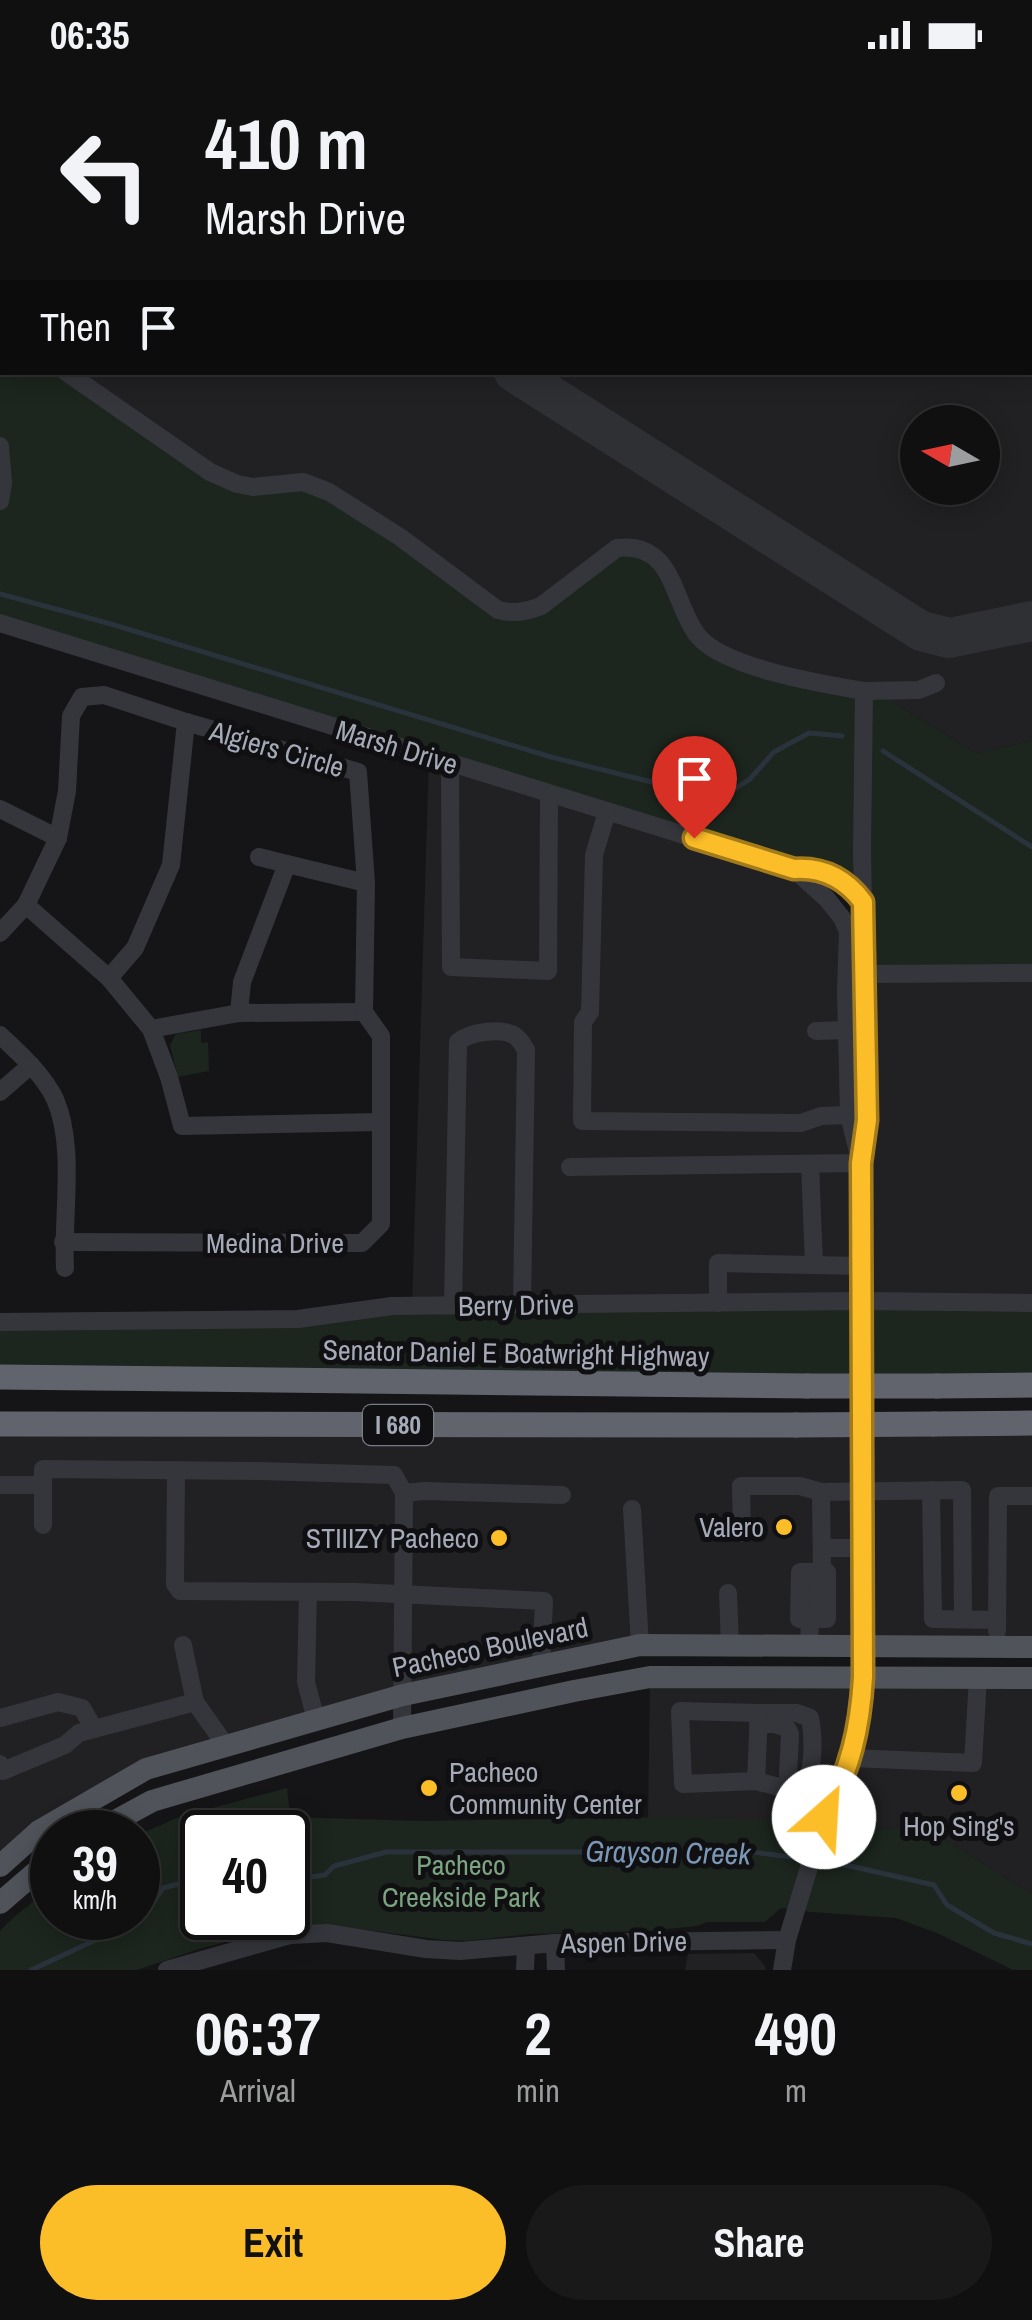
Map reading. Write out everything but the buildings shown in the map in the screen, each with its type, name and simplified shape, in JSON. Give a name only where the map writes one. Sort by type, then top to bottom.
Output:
[{"type":"highway","name":"Senator Daniel E Boatwright Highway","points":[[0,1377],[1032,1385]]},
{"type":"highway","name":"I 680","points":[[0,1424],[1032,1423]]},
{"type":"main road","name":"Pacheco Boulevard","points":[[0,1866],[39,1831],[146,1770],[402,1695],[640,1646],[1032,1647]]},
{"type":"main road","points":[[135,1810],[152,1801],[402,1728],[650,1678],[1032,1678]]},
{"type":"main road","points":[[0,1903],[30,1877]]},
{"type":"street","points":[[92,380],[210,472],[254,487],[303,482],[329,492],[400,537],[498,610],[513,614],[541,606],[617,548],[632,546],[664,566],[698,636],[711,648],[790,678],[864,691],[919,690],[936,683]]},
{"type":"street","points":[[0,446],[0,501]]},
{"type":"street","name":"Marsh Drive","points":[[0,623],[794,869],[811,868],[850,884],[863,902]]},
{"type":"street","points":[[782,1970],[823,1821],[842,1786],[851,1758],[863,1677],[861,1163],[867,1120],[864,691]]},
{"type":"street","name":"Algiers Circle","points":[[58,838],[67,791],[71,716],[82,697],[104,695],[358,772],[366,882],[364,1012]]},
{"type":"street","points":[[110,978],[136,948],[171,866],[186,722]]},
{"type":"street","points":[[450,763],[451,967],[548,971],[548,794]]},
{"type":"street","points":[[0,810],[58,838],[26,905],[0,932]]},
{"type":"street","points":[[607,812],[594,855],[590,1012],[583,1022],[582,1121],[801,1123],[822,1116],[849,1114]]},
{"type":"street","points":[[260,857],[366,882]]},
{"type":"street","points":[[239,1014],[242,982],[287,864]]},
{"type":"street","name":"Marsh Drive","points":[[794,869],[827,898],[848,932],[846,1030]]},
{"type":"street","points":[[26,905],[110,978],[151,1029],[170,1077],[182,1126],[380,1122]]},
{"type":"street","points":[[866,974],[1032,973]]},
{"type":"street","points":[[151,1029],[239,1014],[364,1012]]},
{"type":"street","name":"Medina Drive","points":[[63,1242],[362,1243],[381,1224],[381,1036],[364,1012]]},
{"type":"street","points":[[816,1032],[846,1030],[849,1114],[861,1163]]},
{"type":"street","points":[[453,1306],[458,1042],[475,1032],[509,1033],[526,1050],[522,1305]]},
{"type":"street","points":[[0,1035],[31,1064],[54,1097],[66,1134],[65,1268]]},
{"type":"street","points":[[0,1092],[31,1064]]},
{"type":"street","points":[[570,1167],[861,1163]]},
{"type":"street","points":[[810,1164],[814,1265]]},
{"type":"street","points":[[718,1303],[718,1264],[861,1266]]},
{"type":"street","name":"Berry Drive","points":[[0,1322],[298,1320],[392,1306],[1032,1302]]},
{"type":"street","points":[[43,1525],[43,1469],[394,1476],[404,1493],[402,1728]]},
{"type":"street","points":[[176,1470],[174,1584],[180,1591],[544,1601],[541,1666]]},
{"type":"street","points":[[0,1485],[42,1486]]},
{"type":"street","points":[[742,1532],[741,1486],[800,1486],[821,1492],[962,1490],[963,1619]]},
{"type":"street","points":[[931,1490],[933,1619],[997,1620]]},
{"type":"street","points":[[817,1572],[822,1548],[821,1492]]},
{"type":"street","points":[[404,1493],[562,1496]]},
{"type":"street","points":[[997,1647],[998,1496],[1032,1496]]},
{"type":"street","points":[[632,1509],[640,1646]]},
{"type":"street","points":[[822,1548],[862,1548]]},
{"type":"street","points":[[800,1572],[827,1572],[827,1619],[811,1619],[800,1618],[800,1572]]},
{"type":"street","points":[[308,1592],[306,1682],[316,1720]]},
{"type":"street","points":[[728,1592],[730,1646]]},
{"type":"street","points":[[809,1646],[811,1619]]},
{"type":"street","points":[[183,1645],[195,1702],[226,1746]]},
{"type":"street","points":[[851,1758],[973,1763],[978,1677]]},
{"type":"street","points":[[0,1718],[58,1702],[82,1708],[94,1729]]},
{"type":"street","points":[[0,1764],[3,1771],[65,1746],[79,1733],[195,1702]]},
{"type":"street","points":[[680,1711],[759,1719],[796,1712],[810,1718],[808,1780],[756,1781],[682,1784],[680,1711]]},
{"type":"street","points":[[756,1781],[759,1719]]},
{"type":"street","points":[[788,1782],[833,1801]]},
{"type":"street","name":"Aspen Drive","points":[[168,1970],[213,1963],[290,1936],[327,1933],[460,1951],[555,1943],[788,1940]]},
{"type":"street","points":[[555,1943],[556,1970]]},
{"type":"street","points":[[525,1970],[526,1946]]},
{"type":"shaded area","points":[[69,375],[1032,375],[1032,741],[976,753],[896,704],[513,613],[237,484]]},
{"type":"shaded area","points":[[429,758],[794,869],[842,918],[860,1160],[865,974],[1032,974],[1032,1303],[412,1306]]},
{"type":"shaded area","points":[[1032,1423],[1032,1647],[640,1645],[146,1769],[84,1810],[30,1810],[30,1846],[0,1866],[0,1424]]},
{"type":"shaded area","points":[[650,1677],[1032,1678],[1032,1894],[933,1832],[805,1821],[648,1818]]},
{"type":"shaded area","points":[[754,1953],[765,1970],[685,1970],[688,1954]]},
{"type":"green space","points":[[0,375],[69,375],[237,484],[303,482],[513,613],[593,565],[641,549],[711,648],[864,691],[896,704],[976,753],[1032,741],[1032,974],[865,974],[857,898],[850,884],[0,623]]},
{"type":"green space","points":[[201,1030],[201,1043],[208,1042],[209,1071],[178,1077],[170,1045],[176,1034]]},
{"type":"green space","points":[[1032,1303],[1032,1385],[0,1377],[0,1322],[298,1319],[392,1306]]},
{"type":"green space","name":"Pacheco Creekside Park","points":[[287,1788],[289,1810],[205,1810]]},
{"type":"green space","name":"Pacheco Creekside Park","points":[[180,1817],[180,1940],[233,1940],[137,1970],[0,1970],[0,1931],[30,1904],[30,1940],[160,1940],[160,1825]]},
{"type":"green space","name":"Pacheco Creekside Park","points":[[681,1817],[805,1821],[933,1832],[1032,1894],[1032,1970],[1013,1970],[896,1918],[781,1908],[765,1922],[707,1922],[647,1931],[530,1934],[466,1941],[310,1925],[310,1818],[420,1821]]},
{"type":"waterway","points":[[0,594],[551,757],[720,799],[750,779],[774,752],[809,733],[842,736]]},
{"type":"waterway","points":[[883,751],[1032,847]]},
{"type":"waterway","name":"Grayson Creek","points":[[310,1877],[386,1852],[753,1852],[807,1859]]},
{"type":"waterway","name":"Grayson Creek","points":[[817,1861],[934,1885],[947,1905],[994,1933],[1032,1944]]},
{"type":"waterway","name":"Grayson Creek","points":[[31,1970],[143,1918],[163,1888],[180,1884]]},
{"type":"taxiway","points":[[519,375],[921,631],[949,638],[1032,621]]},
{"type":"place","name":"Valero","points":[[784,1527]]},
{"type":"place","name":"STIIIZY Pacheco","points":[[499,1538]]},
{"type":"place","name":"Pacheco Community Center","points":[[429,1788]]},
{"type":"place","name":"Hop Sing's","points":[[959,1793]]},
{"type":"route","points":[[694,838],[794,869],[811,868],[850,884],[863,902],[867,1120],[861,1163],[863,1677],[851,1758],[842,1786],[824,1817]]}]
